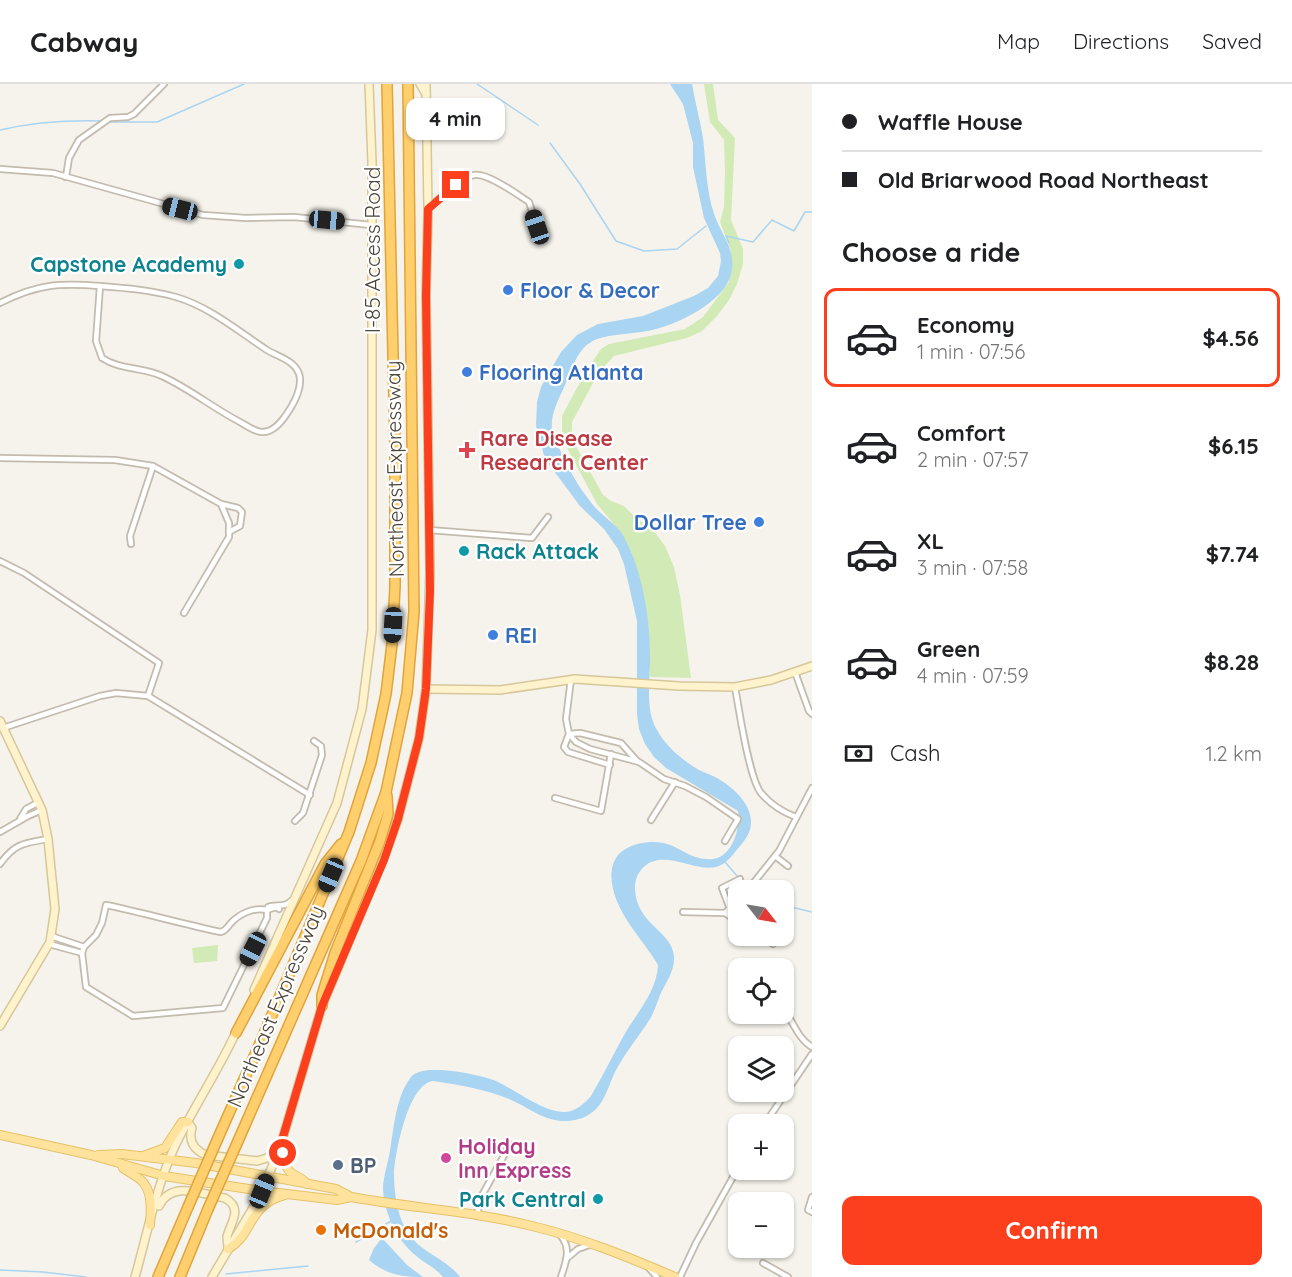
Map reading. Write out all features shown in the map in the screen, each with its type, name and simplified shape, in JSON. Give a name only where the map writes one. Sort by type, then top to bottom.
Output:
[{"type":"highway","name":"Northeast Expressway","points":[[158,1277],[349,832],[377,740],[386,694],[393,633],[395,586],[395,445],[387,84]]},
{"type":"highway","name":"Northeast Expressway","points":[[180,1277],[361,861],[386,792],[407,693],[414,612],[408,89]]},
{"type":"highway","points":[[322,1006],[322,995],[335,953],[388,814],[386,792]]},
{"type":"highway","points":[[236,1033],[326,864],[349,832]]},
{"type":"main road","name":"I-85 Access Road","points":[[236,1033],[337,803],[362,709],[372,640],[369,84]]},
{"type":"main road","points":[[369,106],[376,84]]},
{"type":"main road","points":[[420,84],[426,94]]},
{"type":"main road","points":[[212,1277],[262,1191],[280,1147],[322,1006],[384,860],[417,750],[426,689],[429,645],[426,84]]},
{"type":"main road","points":[[426,689],[500,690],[571,679],[735,687],[761,682],[812,666]]},
{"type":"main road","points":[[0,1026],[50,940],[55,909],[48,839],[42,810],[1,724]]},
{"type":"main road","points":[[135,1277],[175,1145],[236,1033]]},
{"type":"main road","points":[[142,1156],[165,1148],[182,1122],[188,1122]]},
{"type":"main road","points":[[188,1122],[192,1128],[191,1142],[206,1155],[257,1161],[267,1158],[280,1147]]},
{"type":"main road","points":[[0,1135],[90,1155],[164,1176],[337,1200],[351,1197]]},
{"type":"main road","points":[[280,1147],[289,1171],[302,1178],[307,1184]]},
{"type":"main road","points":[[90,1155],[122,1154],[170,1160],[336,1189],[351,1197],[532,1226],[592,1244],[675,1277]]},
{"type":"main road","points":[[120,1165],[139,1179],[149,1192],[150,1225]]},
{"type":"main road","points":[[150,1225],[161,1201],[172,1192],[179,1190],[225,1198],[233,1204],[235,1212],[235,1219],[227,1237],[228,1249]]},
{"type":"main road","points":[[228,1249],[237,1244],[264,1203],[292,1193]]},
{"type":"street","points":[[66,177],[67,164],[79,140],[110,118],[128,117],[134,114],[164,84]]},
{"type":"street","points":[[0,170],[53,173],[203,215],[246,218],[294,217],[371,225]]},
{"type":"street","points":[[428,209],[456,185],[474,175],[483,176],[529,202],[537,227]]},
{"type":"street","points":[[0,303],[42,286],[64,283],[142,289],[178,297],[201,307],[270,352],[289,361],[296,368],[300,377],[299,388],[294,403],[280,424],[270,431],[261,432],[252,429],[162,376],[148,370],[109,363],[102,358],[96,341],[100,286]]},
{"type":"street","points":[[0,458],[114,460],[153,466],[221,504],[238,508],[243,513],[240,526],[229,532]]},
{"type":"street","points":[[131,544],[130,536],[153,466]]},
{"type":"street","points":[[184,614],[226,542],[229,523],[221,504]]},
{"type":"street","points":[[429,530],[532,538],[548,517]]},
{"type":"street","points":[[0,561],[24,573],[159,663],[148,696]]},
{"type":"street","points":[[795,672],[812,714]]},
{"type":"street","points":[[571,679],[566,719],[569,734],[576,742],[590,749],[639,762]]},
{"type":"street","points":[[735,687],[752,773],[759,791],[781,811],[796,817]]},
{"type":"street","points":[[1,724],[100,696],[123,693],[148,696],[310,795]]},
{"type":"street","points":[[569,734],[580,733],[621,743],[639,762],[664,778],[706,797],[738,819],[725,842]]},
{"type":"street","points":[[569,734],[564,747],[568,752],[610,765]]},
{"type":"street","points":[[295,821],[303,813],[322,755],[321,746],[314,741]]},
{"type":"street","points":[[555,798],[601,811],[611,754]]},
{"type":"street","points":[[651,820],[675,782]]},
{"type":"street","points":[[756,880],[775,856],[812,788]]},
{"type":"street","points":[[19,820],[26,809],[39,802]]},
{"type":"street","points":[[0,832],[19,820],[42,810]]},
{"type":"street","points":[[0,864],[15,847],[23,843],[48,839]]},
{"type":"street","points":[[775,856],[788,866]]},
{"type":"street","points":[[728,885],[722,888],[728,904]]},
{"type":"street","points":[[280,907],[288,904],[297,896]]},
{"type":"street","points":[[267,910],[260,909],[242,914],[221,932],[106,905],[102,922],[82,953],[86,987],[133,1016],[223,1008],[267,918],[268,907],[277,904],[284,913],[285,921]]},
{"type":"street","points":[[683,912],[725,913],[728,915]]},
{"type":"street","points":[[50,940],[84,947]]},
{"type":"street","points":[[50,940],[82,953]]},
{"type":"street","points":[[70,950],[73,943]]},
{"type":"street","points":[[793,1024],[807,1044],[812,1047]]},
{"type":"street","points":[[771,1114],[812,1054]]},
{"type":"street","points":[[477,1216],[480,1199],[509,1144]]},
{"type":"street","points":[[680,1277],[731,1180]]},
{"type":"street","points":[[812,1197],[808,1210],[812,1212]]},
{"type":"street","points":[[558,1233],[567,1245],[561,1277]]},
{"type":"street","points":[[566,1259],[578,1249],[592,1244]]},
{"type":"street","points":[[763,1263],[788,1277]]},
{"type":"street","points":[[646,1265],[657,1277]]},
{"type":"green space","points":[[704,84],[713,84],[718,120],[735,138],[731,220],[743,249],[743,264],[737,284],[729,300],[702,331],[687,338],[614,356],[599,372],[572,422],[572,439],[603,495],[624,506],[653,530],[665,546],[674,567],[691,678],[650,677],[649,629],[643,598],[619,530],[597,504],[565,444],[562,416],[586,371],[601,349],[609,344],[685,329],[703,317],[729,282],[731,251],[720,222],[724,207],[724,140],[710,122]]},
{"type":"green space","points":[[218,945],[217,961],[194,963],[192,948]]},
{"type":"water","points":[[670,84],[692,84],[703,138],[709,196],[732,257],[731,274],[719,294],[685,318],[648,331],[603,337],[586,346],[575,361],[557,402],[552,419],[552,432],[578,485],[593,505],[620,531],[634,559],[648,617],[649,702],[653,721],[660,736],[683,760],[720,779],[733,789],[748,808],[751,826],[742,844],[721,865],[712,868],[659,860],[650,863],[638,875],[635,886],[637,901],[647,919],[672,947],[673,967],[650,1019],[623,1058],[602,1101],[593,1112],[576,1120],[559,1121],[537,1114],[509,1099],[491,1093],[433,1081],[424,1085],[416,1094],[400,1136],[394,1174],[395,1195],[400,1216],[410,1236],[424,1249],[447,1264],[460,1277],[443,1277],[415,1255],[402,1241],[385,1205],[384,1177],[396,1112],[402,1093],[411,1077],[428,1070],[453,1071],[498,1082],[548,1109],[568,1112],[582,1105],[591,1096],[623,1037],[645,1003],[657,975],[658,965],[616,899],[611,877],[615,860],[629,847],[653,842],[670,845],[698,857],[715,859],[728,850],[738,827],[738,811],[666,768],[645,744],[639,729],[637,714],[637,621],[624,564],[618,549],[604,529],[580,506],[545,459],[536,426],[537,402],[541,387],[561,352],[577,335],[598,324],[643,316],[694,296],[708,288],[718,276],[720,253],[704,218],[693,167],[693,143],[683,104]]},
{"type":"water","points":[[382,1238],[407,1265],[423,1277],[394,1274],[369,1260],[374,1248]]},
{"type":"waterway","points":[[108,122],[157,122],[244,84]]},
{"type":"waterway","points":[[477,84],[538,125]]},
{"type":"waterway","points":[[0,130],[51,122],[103,121]]},
{"type":"waterway","points":[[550,143],[580,184],[616,241],[644,251],[677,249],[706,226]]},
{"type":"waterway","points":[[729,243],[726,236],[753,242],[772,220],[794,231],[805,212],[812,212]]},
{"type":"waterway","points":[[725,862],[738,877]]},
{"type":"waterway","points":[[794,908],[812,912]]},
{"type":"waterway","points":[[356,1242],[391,1221]]},
{"type":"waterway","points":[[226,1274],[308,1266]]},
{"type":"waterway","points":[[0,1270],[86,1277]]},
{"type":"place","name":"Capstone Academy","points":[[239,264]]},
{"type":"place","name":"Floor & Decor","points":[[508,290]]},
{"type":"place","name":"Flooring Atlanta","points":[[467,372]]},
{"type":"place","name":"Rare Disease Research Center","points":[[467,450]]},
{"type":"place","name":"Dollar Tree","points":[[759,522]]},
{"type":"place","name":"Rack Attack","points":[[464,551]]},
{"type":"place","name":"REI","points":[[493,635]]},
{"type":"place","name":"Holiday Inn Express","points":[[446,1158]]},
{"type":"place","name":"BP","points":[[338,1165]]},
{"type":"place","name":"Park Central","points":[[598,1199]]},
{"type":"place","name":"McDonald's","points":[[321,1230]]},
{"type":"route","points":[[283,1153],[280,1147],[322,1006],[384,860],[417,750],[426,689],[429,645],[426,296],[428,209],[456,185]]}]
